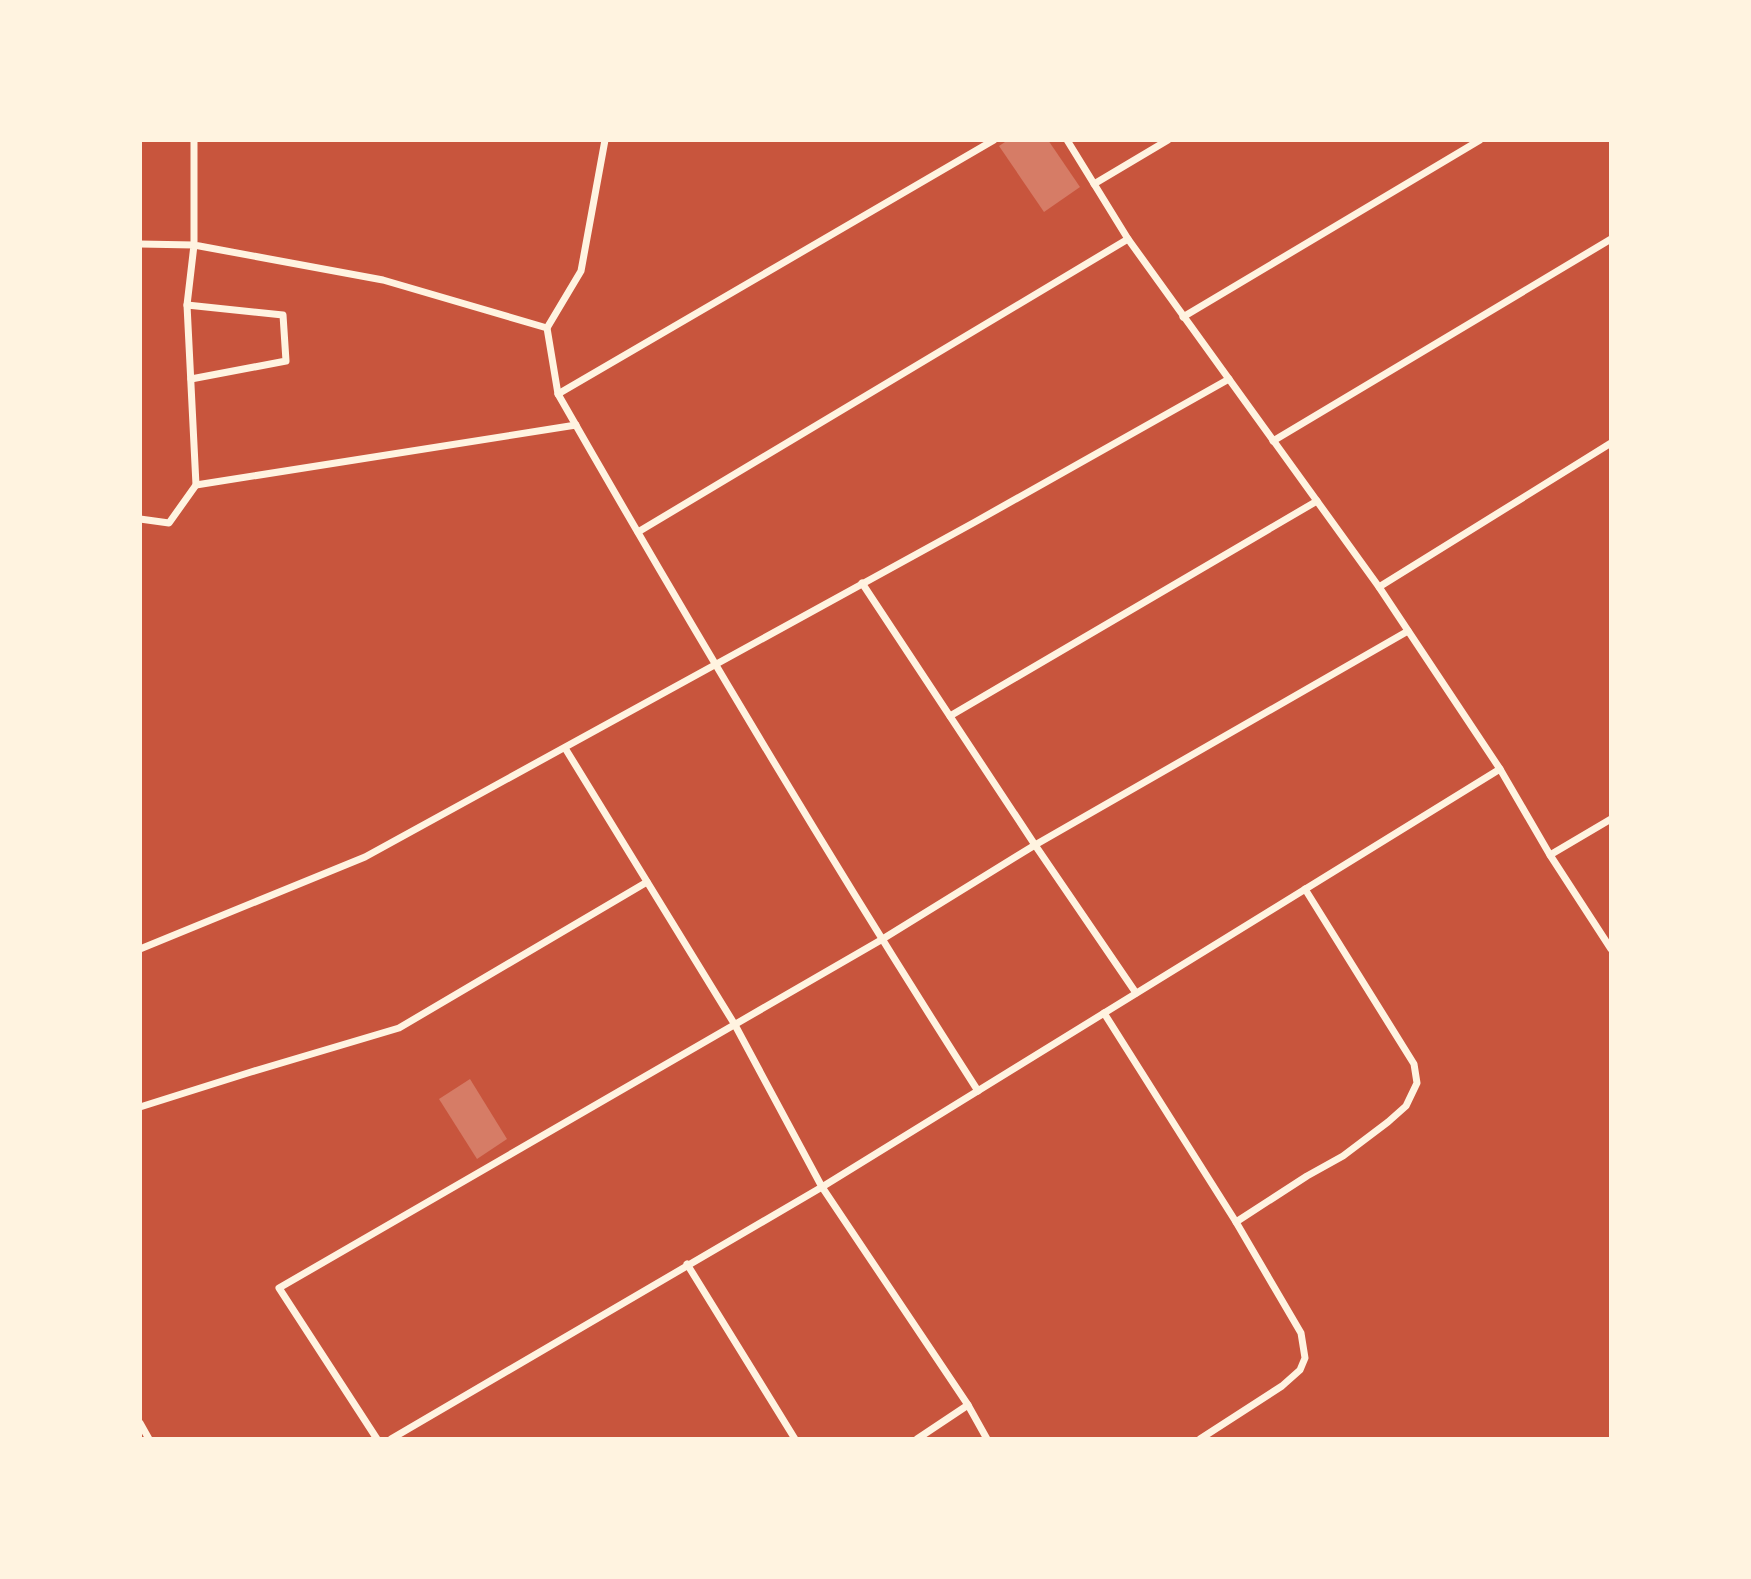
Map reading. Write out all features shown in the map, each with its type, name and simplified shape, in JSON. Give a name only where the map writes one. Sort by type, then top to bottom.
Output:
[{"type":"street","points":[[140,519],[169,523],[196,485],[187,305],[194,245],[194,140]]},
{"type":"street","points":[[605,140],[582,271],[547,328],[558,394],[715,666],[881,940],[978,1091]]},
{"type":"street","points":[[558,394],[994,140]]},
{"type":"street","points":[[1067,140],[1128,239],[1379,587],[1500,769],[1550,855],[1611,949]]},
{"type":"street","points":[[1094,184],[1168,140]]},
{"type":"street","points":[[1183,317],[1480,140]]},
{"type":"street","points":[[638,532],[1128,239]]},
{"type":"street","points":[[1273,441],[1611,239]]},
{"type":"street","points":[[140,244],[194,245],[383,279],[547,328]]},
{"type":"street","points":[[187,305],[283,315],[286,361],[191,379]]},
{"type":"street","points":[[140,949],[365,857],[715,666],[1229,379]]},
{"type":"street","points":[[196,485],[576,425]]},
{"type":"street","points":[[1379,587],[1611,443]]},
{"type":"street","points":[[950,716],[1317,501]]},
{"type":"street","points":[[862,583],[1136,993]]},
{"type":"street","points":[[377,1439],[279,1288],[881,940],[1035,845],[1408,631]]},
{"type":"street","points":[[565,748],[735,1025],[822,1187],[968,1405],[987,1439]]},
{"type":"street","points":[[391,1439],[822,1187],[1500,769]]},
{"type":"street","points":[[1550,855],[1611,819]]},
{"type":"street","points":[[140,1107],[398,1028],[647,883]]},
{"type":"street","points":[[1236,1222],[1365,1141],[1406,1106],[1417,1083],[1414,1064],[1305,889]]},
{"type":"street","points":[[1104,1013],[1236,1222],[1301,1334],[1305,1358],[1300,1370],[1282,1386],[1200,1439]]},
{"type":"street","points":[[687,1265],[795,1439]]},
{"type":"street","points":[[917,1439],[968,1405]]},
{"type":"street","points":[[141,1427],[149,1439]]},
{"type":"building","points":[[1008,140],[1048,140],[1080,187],[1044,212],[999,146]]},
{"type":"building","points":[[470,1079],[507,1139],[477,1159],[439,1099]]}]
